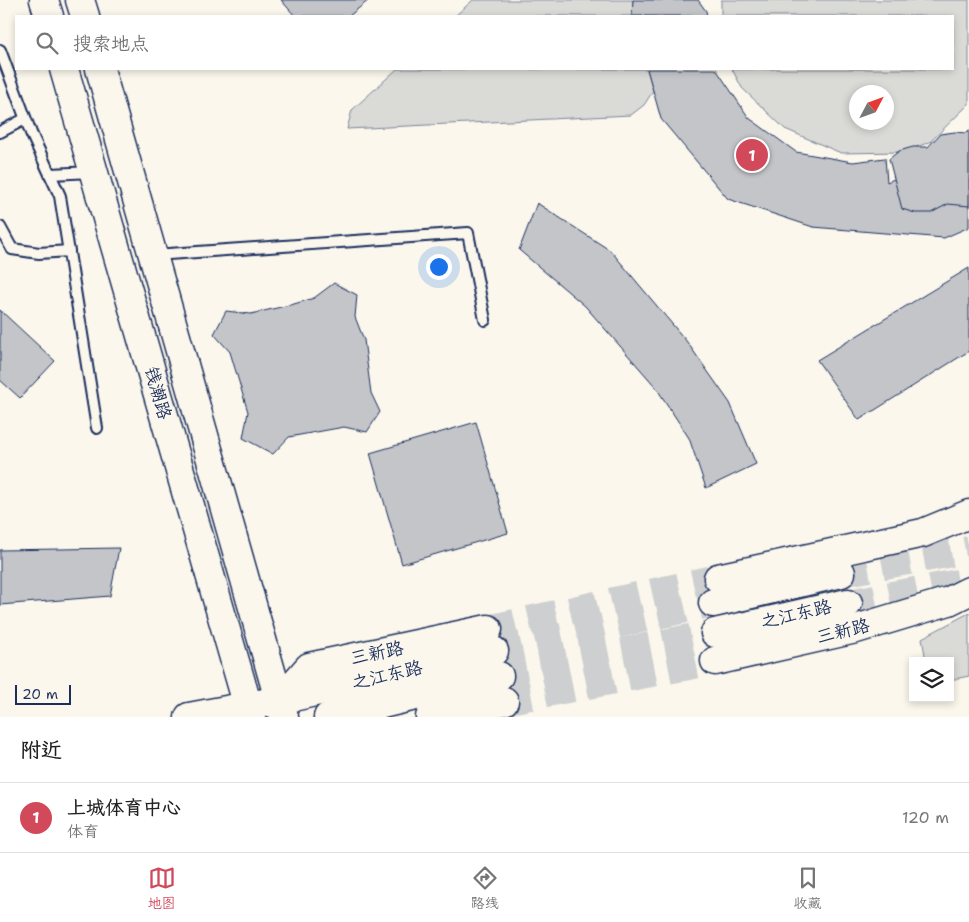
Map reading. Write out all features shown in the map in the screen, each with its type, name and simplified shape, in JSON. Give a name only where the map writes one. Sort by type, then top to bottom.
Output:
[{"type":"main road","points":[[44,0],[49,15]]},
{"type":"main road","points":[[80,0],[85,15]]},
{"type":"main road","name":"钱潮路","points":[[64,70],[250,711]]},
{"type":"main road","name":"钱潮路","points":[[100,70],[282,708]]},
{"type":"main road","name":"之江东路","points":[[841,573],[716,591],[924,533],[969,514]]},
{"type":"main road","name":"三新路","points":[[714,662],[856,629],[949,601],[969,591]]},
{"type":"main road","name":"之江东路","points":[[716,633],[848,603]]},
{"type":"main road","points":[[430,717],[496,664]]},
{"type":"main road","name":"之江东路","points":[[189,717],[282,708],[496,664]]},
{"type":"main road","name":"之江东路","points":[[328,717],[496,664]]},
{"type":"lane","points":[[0,50],[25,119],[60,196],[97,428]]},
{"type":"lane","points":[[0,132],[25,119]]},
{"type":"lane","points":[[50,174],[94,172]]},
{"type":"lane","points":[[0,227],[12,249],[38,253],[69,251]]},
{"type":"lane","points":[[153,255],[468,233],[485,320]]},
{"type":"shaded area","points":[[473,0],[633,0],[632,15],[456,15]]},
{"type":"shaded area","points":[[721,0],[969,0],[969,104],[930,142],[903,152],[841,153],[785,129],[742,88],[733,70],[954,70],[954,15],[721,15]]},
{"type":"shaded area","points":[[396,70],[647,70],[653,91],[644,105],[631,115],[347,129],[352,110]]},
{"type":"shaded area","points":[[969,613],[969,676],[954,679],[954,657],[925,657],[922,638]]},
{"type":"building","points":[[281,0],[369,0],[350,15],[294,15]]},
{"type":"building","points":[[633,0],[698,0],[707,15],[632,15]]},
{"type":"building","points":[[647,70],[717,70],[749,118],[796,152],[853,162],[885,158],[887,182],[935,162],[969,140],[969,227],[944,238],[813,227],[728,199],[661,119]]},
{"type":"building","points":[[969,130],[969,206],[948,204],[931,213],[915,213],[902,209],[889,159],[899,151],[913,147],[928,147],[940,134],[966,133]]},
{"type":"building","points":[[537,203],[611,251],[687,342],[730,403],[756,464],[706,488],[689,438],[655,386],[585,306],[519,250]]},
{"type":"building","points":[[969,268],[969,351],[859,420],[817,360]]},
{"type":"building","points":[[334,283],[357,295],[355,317],[364,340],[371,393],[380,412],[367,432],[344,427],[289,437],[273,454],[243,438],[248,412],[230,352],[214,334],[226,311],[251,314],[294,304],[314,298]]},
{"type":"building","points":[[0,310],[55,361],[20,398],[0,380]]},
{"type":"building","points":[[476,422],[508,533],[402,564],[370,453]]},
{"type":"building","points":[[119,548],[110,596],[0,605],[0,550]]},
{"type":"tunnel","points":[[841,573],[969,550]]},
{"type":"tunnel","points":[[488,629],[718,578]]},
{"type":"tunnel","points":[[848,603],[969,581]]},
{"type":"tunnel","points":[[494,651],[713,603]]},
{"type":"tunnel","points":[[499,676],[715,633]]},
{"type":"tunnel","points":[[504,701],[715,661]]},
{"type":"place","name":"上城体育中心","points":[[752,155]]}]
